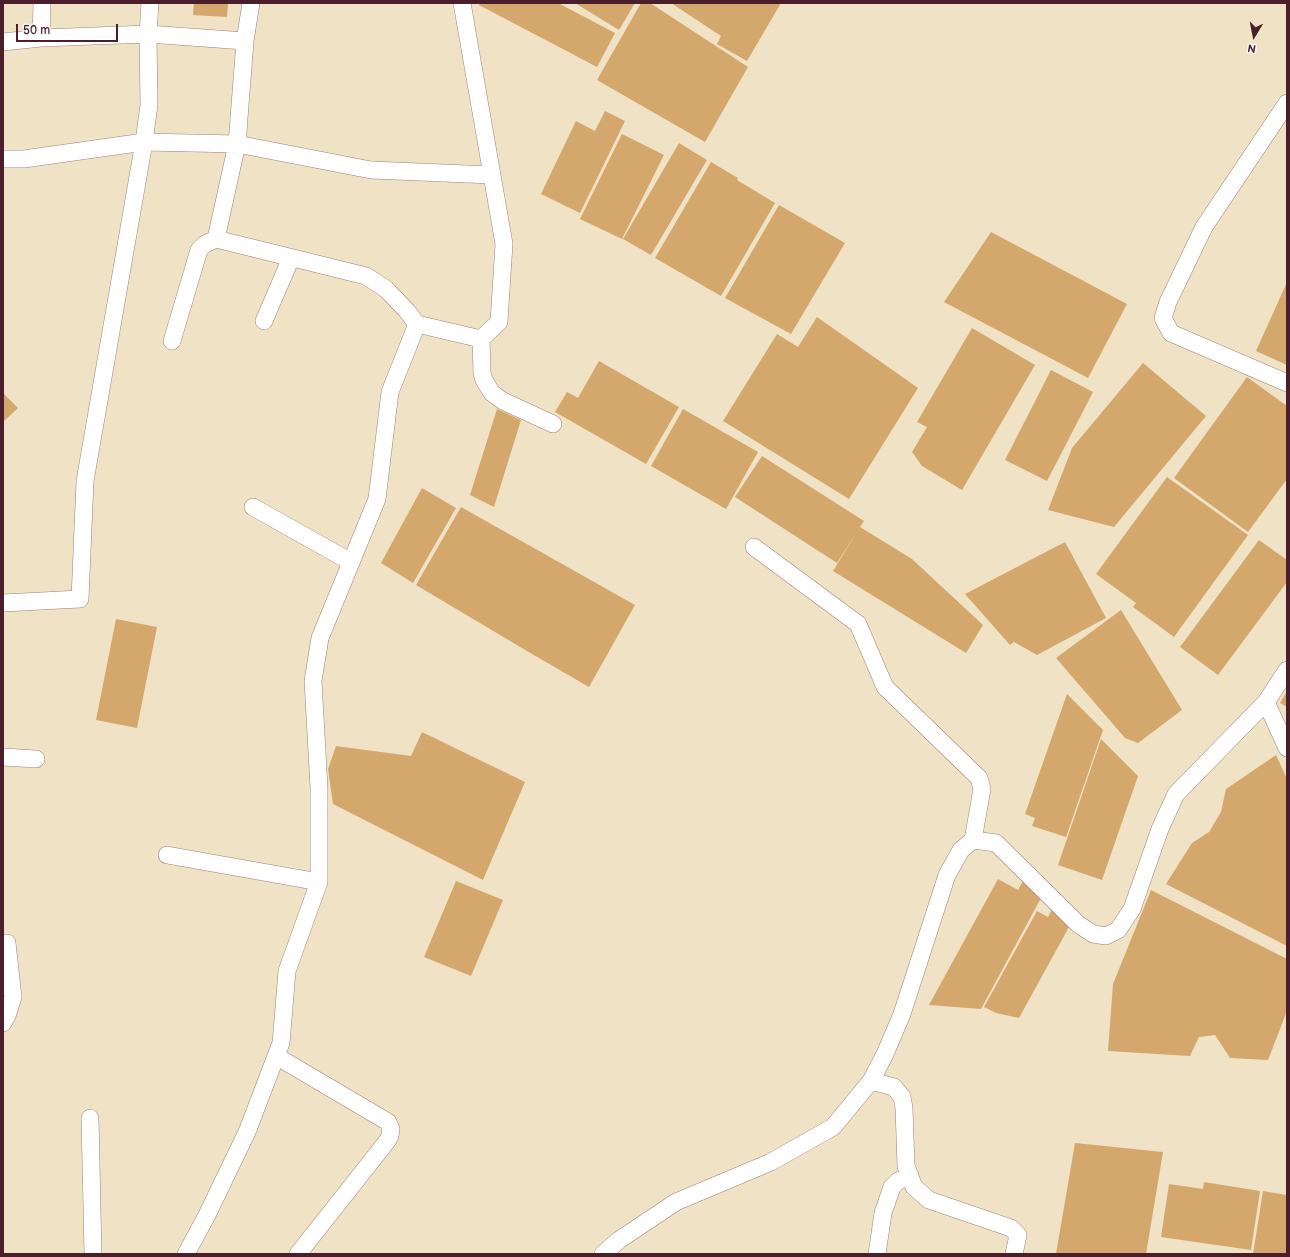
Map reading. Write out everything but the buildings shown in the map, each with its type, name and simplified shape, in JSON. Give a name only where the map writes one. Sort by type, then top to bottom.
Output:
[{"type":"street","points":[[41,38],[42,3]]},
{"type":"street","points":[[3,603],[80,599],[84,481],[144,142],[149,105],[148,34],[150,3]]},
{"type":"street","points":[[216,239],[237,144],[245,41],[251,3]]},
{"type":"street","points":[[462,3],[504,244],[499,322],[481,339],[482,373],[484,380],[492,393],[503,401],[553,424]]},
{"type":"street","points":[[3,42],[41,38],[148,34],[245,41]]},
{"type":"street","points":[[1287,103],[1204,227],[1168,302],[1163,318],[1171,333],[1287,383]]},
{"type":"street","points":[[3,159],[24,159],[144,142],[237,144],[371,170],[492,175]]},
{"type":"street","points":[[172,341],[199,250],[205,244],[216,239],[366,276],[386,289],[417,324],[481,339]]},
{"type":"street","points":[[264,321],[291,258]]},
{"type":"street","points":[[186,1254],[207,1215],[247,1132],[281,1043],[287,971],[319,882],[319,788],[313,681],[320,638],[377,499],[390,392],[417,324]]},
{"type":"street","points":[[253,507],[351,562]]},
{"type":"street","points":[[603,1254],[619,1240],[676,1202],[771,1162],[833,1127],[871,1081],[885,1054],[902,1014],[947,875],[961,850],[974,840],[982,789],[979,778],[885,688],[858,624],[754,548]]},
{"type":"street","points":[[974,840],[996,843],[1078,924],[1093,934],[1106,936],[1118,930],[1132,909],[1160,829],[1176,794],[1266,702],[1287,670]]},
{"type":"street","points":[[1266,702],[1287,748]]},
{"type":"street","points":[[3,757],[36,759]]},
{"type":"street","points":[[167,855],[319,882]]},
{"type":"street","points":[[3,1022],[7,1016],[13,998],[7,943]]},
{"type":"street","points":[[276,1056],[388,1122],[391,1129],[388,1140],[298,1254]]},
{"type":"street","points":[[871,1081],[894,1087],[902,1097],[904,1108],[906,1166],[914,1186],[930,1200],[1011,1228],[1018,1235],[1015,1251]]},
{"type":"street","points":[[90,1118],[93,1254]]},
{"type":"street","points":[[875,1251],[883,1213],[892,1187],[898,1181],[910,1176]]}]
